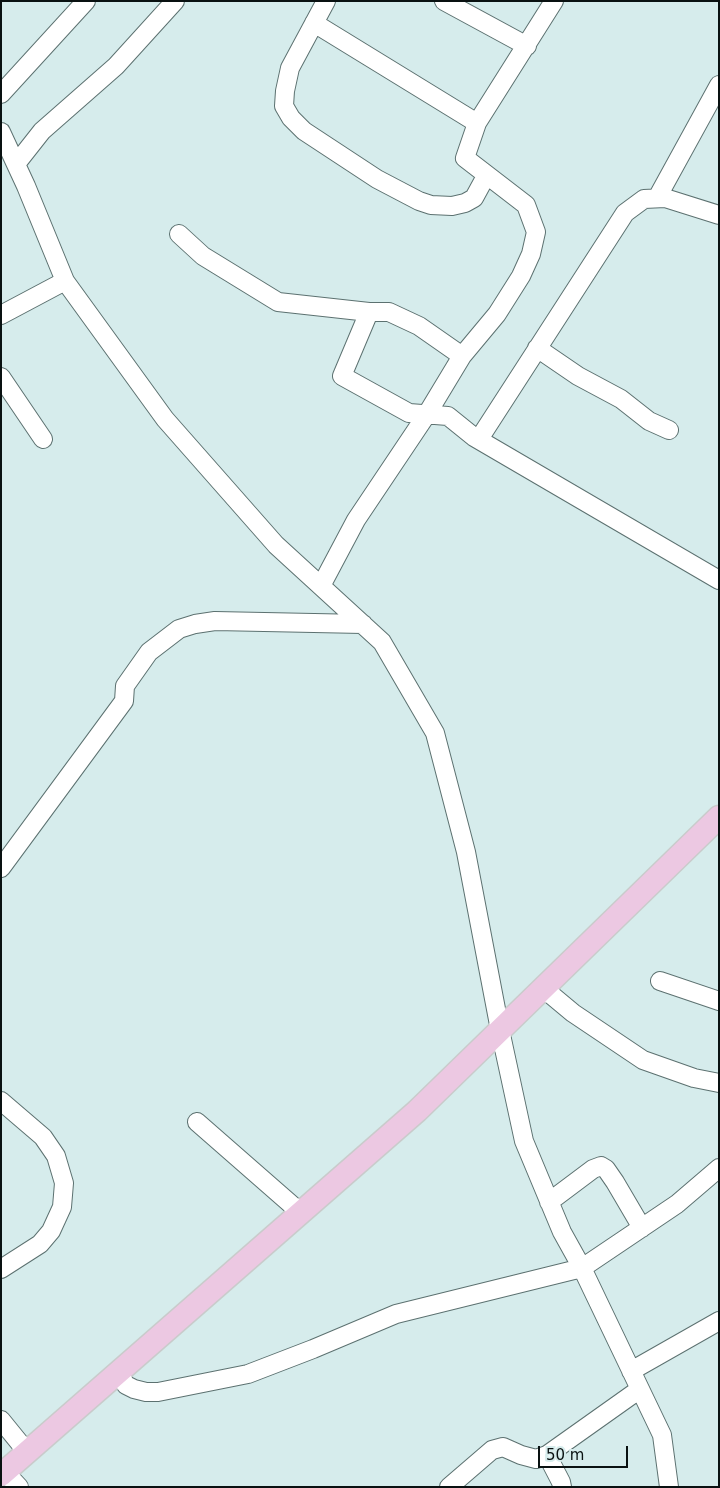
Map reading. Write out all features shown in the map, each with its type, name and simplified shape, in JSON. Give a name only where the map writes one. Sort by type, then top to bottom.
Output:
[{"type":"main road","points":[[8,1478],[27,1452],[418,1110],[719,816]]},
{"type":"street","points":[[1,94],[86,1]]},
{"type":"street","points":[[16,164],[42,131],[116,66],[175,1]]},
{"type":"street","points":[[326,1],[290,68],[284,106],[291,118],[304,130],[377,179],[419,202],[431,205],[452,206],[465,203],[474,198],[486,176]]},
{"type":"street","points":[[444,1],[527,46]]},
{"type":"street","points":[[321,586],[356,520],[427,414],[462,356],[497,314],[521,276],[531,254],[536,232],[526,206],[464,158],[477,123],[554,1]]},
{"type":"street","points":[[314,23],[477,123]]},
{"type":"street","points":[[718,213],[665,198],[657,198],[719,85]]},
{"type":"street","points":[[1,132],[65,281],[165,419],[276,545],[382,642],[435,734],[466,852],[500,1030],[524,1141],[562,1232],[582,1268],[662,1435],[669,1487]]},
{"type":"street","points":[[479,439],[625,212],[644,199],[665,198]]},
{"type":"street","points":[[179,234],[204,256],[278,302],[369,312],[389,312],[419,326],[462,356]]},
{"type":"street","points":[[1,314],[65,281]]},
{"type":"street","points":[[369,312],[342,376],[409,413],[448,416],[479,439],[718,578]]},
{"type":"street","points":[[538,348],[578,376],[622,399],[649,421],[669,430]]},
{"type":"street","points":[[1,376],[43,439]]},
{"type":"street","points":[[1,868],[124,701],[125,686],[149,652],[179,629],[215,621],[363,624]]},
{"type":"street","points":[[660,981],[719,1001]]},
{"type":"street","points":[[543,988],[573,1012],[643,1060],[694,1078],[719,1083]]},
{"type":"street","points":[[1,1101],[43,1137],[56,1156],[64,1183],[62,1207],[51,1231],[40,1244],[1,1269]]},
{"type":"street","points":[[197,1122],[301,1213]]},
{"type":"street","points":[[549,1202],[593,1169],[601,1166],[606,1169],[615,1182],[642,1228]]},
{"type":"street","points":[[118,1373],[126,1384],[134,1389],[146,1392],[158,1392],[248,1374],[314,1349],[396,1314],[582,1268],[677,1204],[719,1168]]},
{"type":"street","points":[[631,1371],[719,1321]]},
{"type":"street","points":[[449,1487],[492,1450],[503,1448],[536,1459],[547,1455],[640,1389]]},
{"type":"street","points":[[1,1420],[27,1452]]},
{"type":"street","points":[[547,1455],[562,1487]]}]
